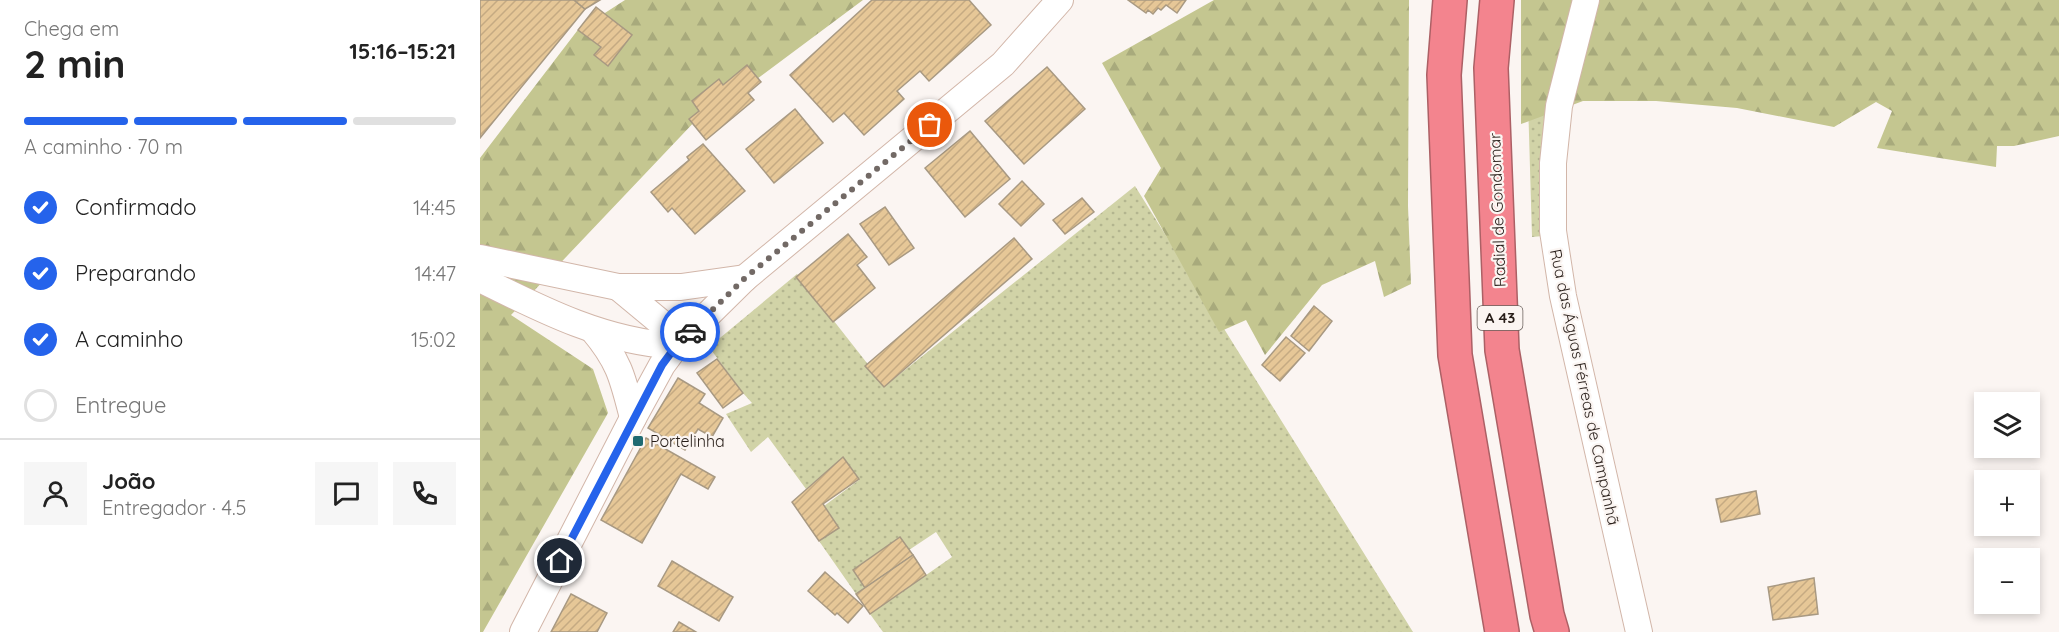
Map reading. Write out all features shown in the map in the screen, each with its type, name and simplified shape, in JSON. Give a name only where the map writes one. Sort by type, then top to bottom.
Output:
[{"type":"highway","name":"A 43","points":[[1450,0],[1444,75],[1455,355],[1502,632]]},
{"type":"highway","name":"Radial de Gondomar","points":[[1497,0],[1491,68],[1502,350],[1547,615],[1552,632]]},
{"type":"street","points":[[523,632],[633,418],[662,365],[676,346],[745,278],[1003,64],[1059,0]]},
{"type":"street","name":"Rua das Águas Férreas de Campanhã","points":[[1586,0],[1559,106],[1553,163],[1553,231],[1563,296],[1638,632]]},
{"type":"street","points":[[480,258],[618,287],[681,287],[745,278]]},
{"type":"street","points":[[480,279],[593,330],[634,342],[676,346]]},
{"type":"street","points":[[618,287],[659,321],[676,346]]},
{"type":"street","points":[[593,330],[608,348],[621,370],[633,418]]},
{"type":"green space","points":[[625,0],[863,0],[730,99],[699,117],[511,315],[593,369],[608,413],[483,632],[480,632],[480,158],[577,31]]},
{"type":"green space","points":[[1214,0],[1409,0],[1408,206],[1411,284],[1384,297],[1375,261],[1322,285],[1265,355],[1246,320],[1219,332],[1144,196],[1161,168],[1102,63]]},
{"type":"green space","points":[[1521,0],[2059,0],[2059,136],[2014,146],[1997,146],[1996,167],[1877,148],[1892,111],[1876,102],[1834,127],[1737,108],[1656,101],[1583,101],[1521,124]]},
{"type":"green space","points":[[1576,0],[1543,236],[1532,237],[1526,32]]},
{"type":"green space","points":[[1135,186],[1413,632],[883,632],[870,614],[952,557],[936,532],[909,550],[900,537],[853,570],[865,588],[856,594],[819,541],[839,528],[824,506],[859,480],[843,457],[806,489],[768,437],[751,452],[726,414],[752,403],[709,347],[797,274],[885,386]]},
{"type":"building","points":[[480,0],[574,0],[585,9],[480,138]]},
{"type":"building","points":[[574,0],[600,0],[585,9]]},
{"type":"building","points":[[872,0],[969,0],[991,25],[929,81],[920,71],[897,91],[904,99],[864,135],[844,113],[833,122],[790,75]]},
{"type":"building","points":[[1128,0],[1186,0],[1177,13],[1166,5],[1161,10],[1158,8],[1153,14],[1148,10],[1146,13]]},
{"type":"building","points":[[596,7],[632,35],[608,66],[594,55],[601,47],[578,30]]},
{"type":"building","points":[[747,65],[761,82],[748,93],[754,100],[706,140],[689,119],[699,111],[692,101],[719,79],[723,85]]},
{"type":"building","points":[[1047,67],[1085,109],[1024,164],[985,121]]},
{"type":"building","points":[[795,109],[823,143],[774,183],[746,149]]},
{"type":"building","points":[[970,131],[1010,179],[965,217],[925,168]]},
{"type":"building","points":[[703,144],[745,191],[695,234],[672,208],[668,212],[651,192],[689,160],[687,157]]},
{"type":"building","points":[[1022,181],[1044,204],[1021,226],[999,204]]},
{"type":"building","points":[[1082,198],[1094,212],[1065,234],[1053,220]]},
{"type":"building","points":[[885,207],[914,248],[889,265],[860,224]]},
{"type":"building","points":[[848,234],[867,257],[857,265],[875,288],[833,322],[796,277]]},
{"type":"building","points":[[1014,238],[1032,259],[884,387],[865,366]]},
{"type":"building","points":[[1314,306],[1332,321],[1309,351],[1291,336]]},
{"type":"building","points":[[1286,337],[1305,353],[1280,381],[1262,365]]},
{"type":"building","points":[[717,359],[743,393],[723,408],[697,373]]},
{"type":"building","points":[[678,378],[705,394],[699,403],[723,418],[712,437],[698,429],[685,450],[648,428]]},
{"type":"building","points":[[646,438],[715,477],[708,489],[681,474],[642,543],[601,520]]},
{"type":"building","points":[[843,457],[859,479],[823,504],[839,528],[819,541],[792,502]]},
{"type":"building","points":[[1756,491],[1760,514],[1721,522],[1716,499]]},
{"type":"building","points":[[900,537],[913,555],[865,588],[853,570]]},
{"type":"building","points":[[913,555],[926,575],[870,614],[856,594]]},
{"type":"building","points":[[672,561],[733,597],[719,621],[658,586]]},
{"type":"building","points":[[825,572],[863,606],[848,623],[837,613],[835,615],[808,591]]},
{"type":"building","points":[[1814,578],[1818,614],[1773,620],[1768,587]]},
{"type":"building","points":[[571,594],[607,613],[597,632],[551,632]]},
{"type":"building","points":[[679,622],[696,632],[673,632]]},
{"type":"way so far","points":[[690,332],[745,278],[930,125]]},
{"type":"place","name":"Portelinha","points":[[638,441]]},
{"type":"route","points":[[560,561],[662,365],[690,332]]}]
